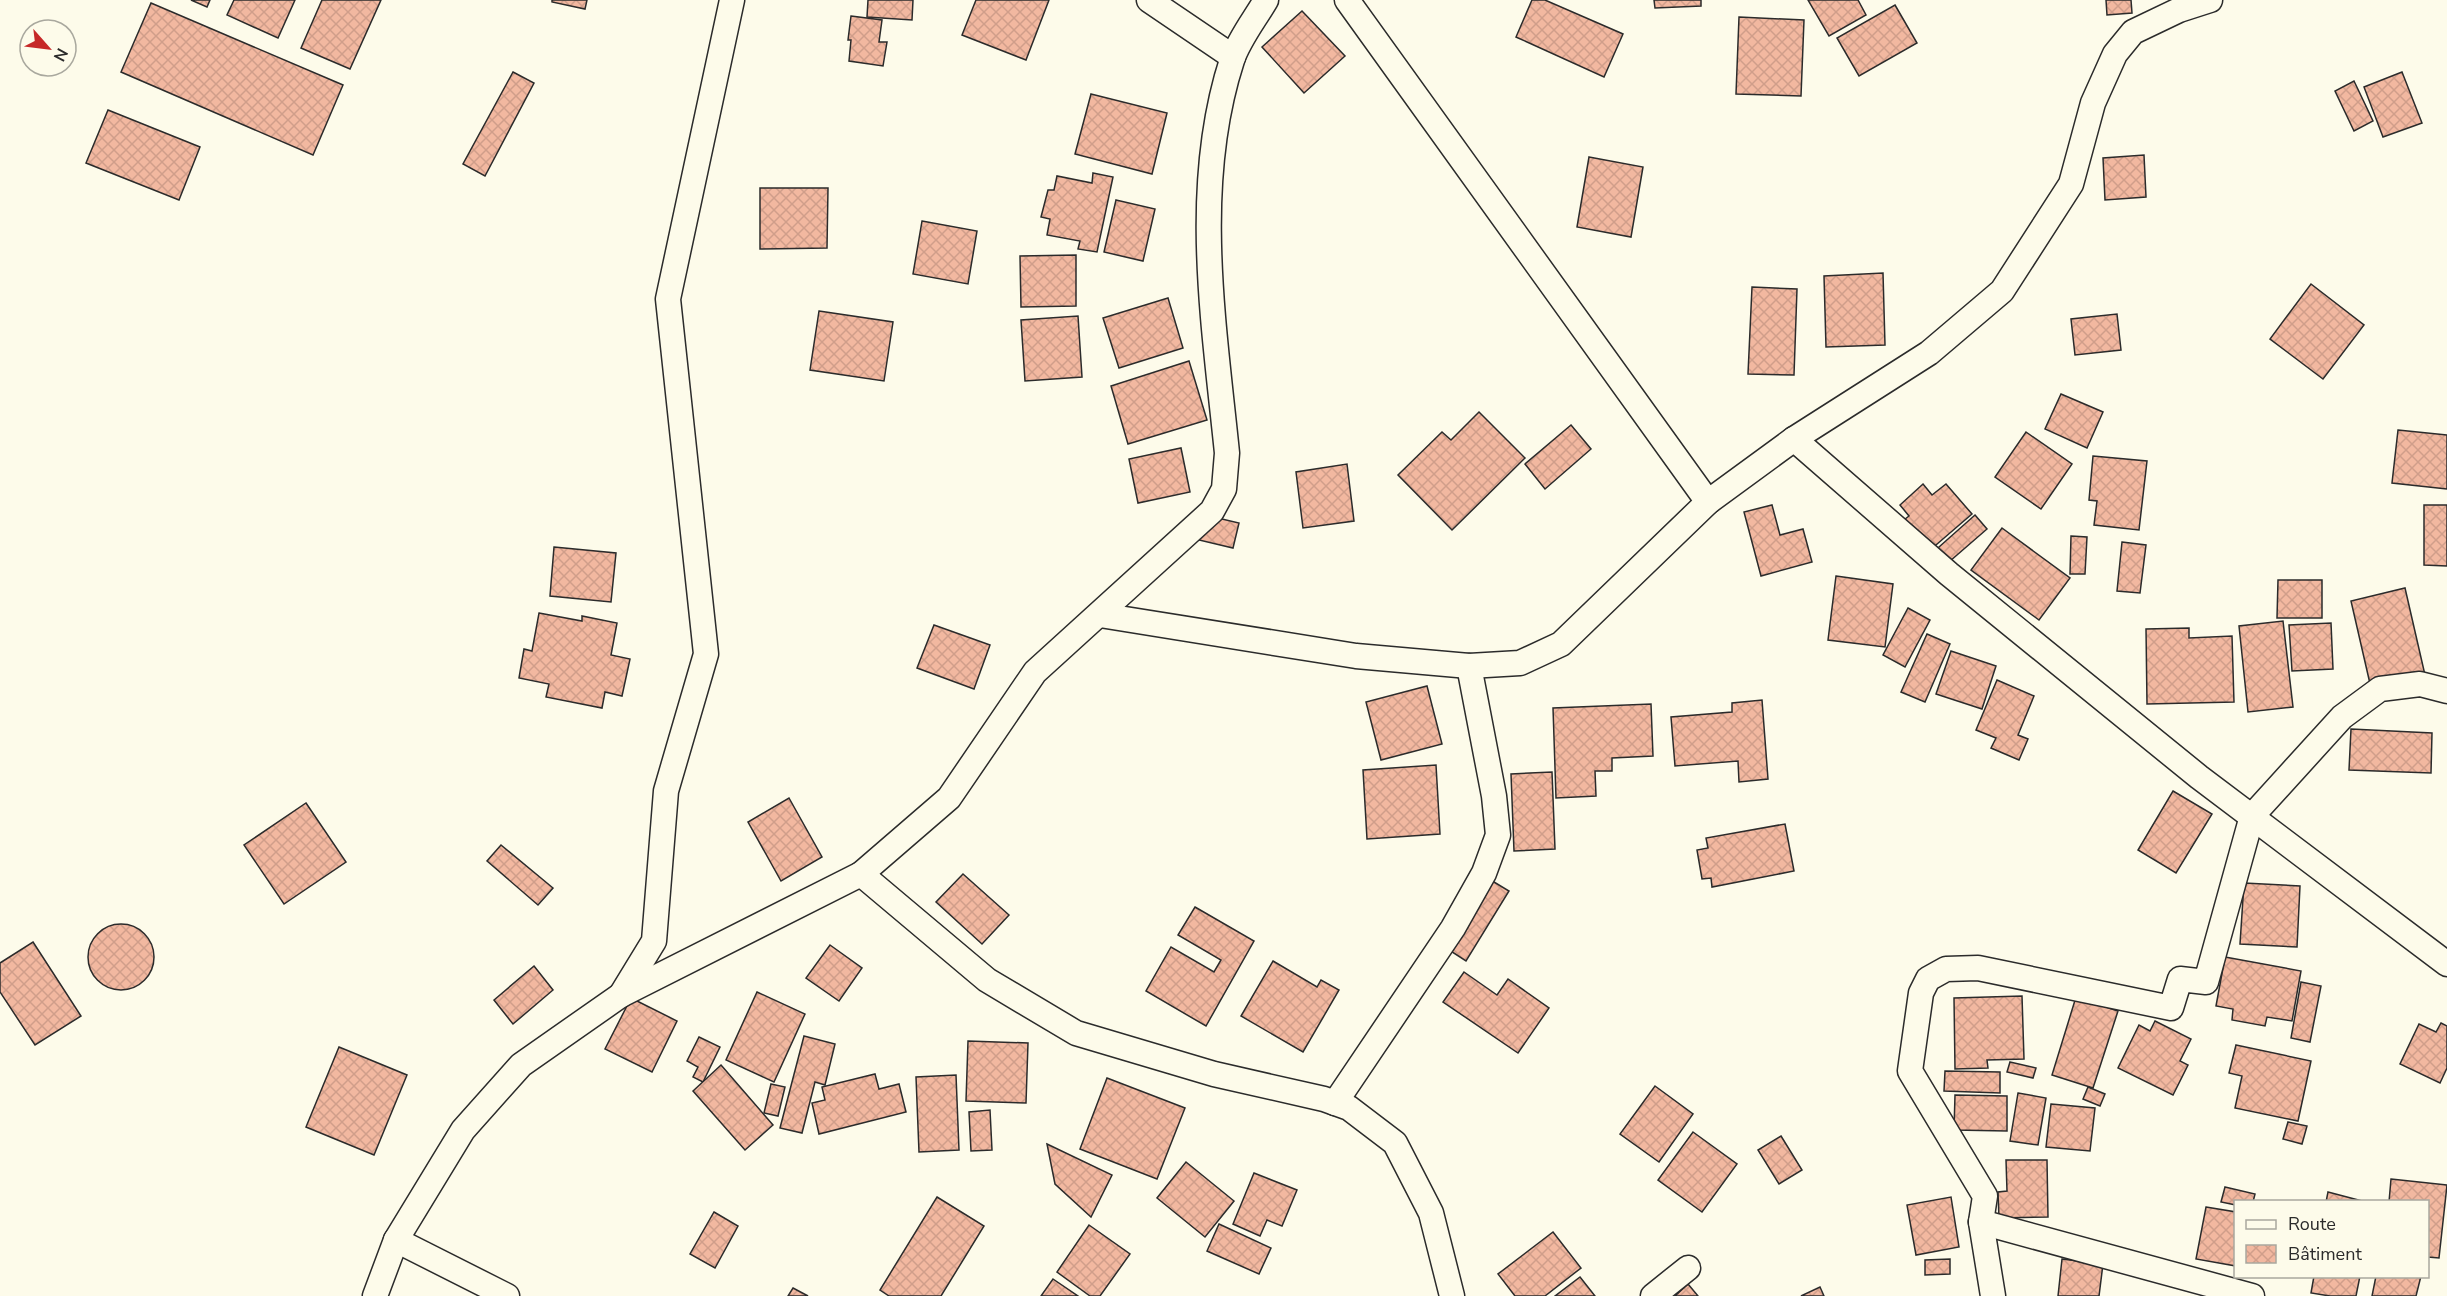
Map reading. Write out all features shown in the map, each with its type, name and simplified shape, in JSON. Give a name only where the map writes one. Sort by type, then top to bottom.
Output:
[{"type":"street","points":[[621,995],[654,941],[666,790],[706,654],[668,299],[732,0]]},
{"type":"street","points":[[1149,0],[1233,57]]},
{"type":"street","points":[[375,1296],[396,1240],[463,1130],[522,1065],[621,995],[861,874],[949,798],[1035,672],[1212,511],[1224,489],[1227,453],[1208,223],[1216,120],[1233,57],[1266,0]]},
{"type":"street","points":[[1347,0],[1708,502]]},
{"type":"street","points":[[1100,615],[1356,656],[1469,666],[1520,663],[1561,644],[1708,502],[1794,439],[1929,353],[2002,291],[2071,184],[2093,103],[2115,54],[2133,32],[2180,10],[2210,0]]},
{"type":"street","points":[[1794,439],[1949,574],[2199,777],[2447,964]]},
{"type":"street","points":[[1335,1103],[1453,928],[1484,873],[1498,835],[1494,796],[1469,666]]},
{"type":"street","points":[[1993,1296],[1982,1222],[1985,1196],[1910,1071],[1921,993],[1928,979],[1946,969],[1978,968],[2171,1008],[2180,979],[2206,982],[2252,816],[2342,717],[2380,689],[2420,684],[2447,691]]},
{"type":"street","points":[[861,874],[987,980],[1076,1033],[1214,1074],[1349,1108],[1395,1143],[1431,1213],[1452,1296]]},
{"type":"street","points":[[1982,1222],[2252,1296]]},
{"type":"street","points":[[396,1240],[507,1296]]},
{"type":"street","points":[[1653,1296],[1688,1268]]},
{"type":"building","points":[[191,0],[210,0],[207,7]]},
{"type":"building","points":[[234,0],[295,0],[278,38],[227,15]]},
{"type":"building","points":[[322,0],[381,0],[350,69],[301,48]]},
{"type":"building","points":[[552,0],[587,0],[585,9],[552,2]]},
{"type":"building","points":[[868,0],[913,0],[912,20],[867,17]]},
{"type":"building","points":[[976,0],[1049,0],[1026,60],[962,35]]},
{"type":"building","points":[[1532,0],[1545,0],[1623,34],[1604,77],[1516,37]]},
{"type":"building","points":[[1654,0],[1701,0],[1701,6],[1655,8]]},
{"type":"building","points":[[1808,0],[1858,0],[1866,15],[1829,36]]},
{"type":"building","points":[[2106,0],[2131,0],[2132,13],[2107,15]]},
{"type":"building","points":[[151,3],[343,85],[313,155],[121,72]]},
{"type":"building","points":[[1895,5],[1917,43],[1859,76],[1837,38]]},
{"type":"building","points":[[1302,11],[1345,56],[1304,93],[1262,47]]},
{"type":"building","points":[[851,16],[882,20],[879,42],[887,42],[883,66],[849,61],[851,40],[848,40]]},
{"type":"building","points":[[1739,17],[1804,20],[1801,96],[1736,94]]},
{"type":"building","points":[[513,72],[534,83],[485,176],[463,164]]},
{"type":"building","points":[[2402,72],[2422,123],[2383,137],[2364,87]]},
{"type":"building","points":[[2354,81],[2373,121],[2354,131],[2335,91]]},
{"type":"building","points":[[1091,94],[1167,113],[1152,174],[1075,154]]},
{"type":"building","points":[[108,110],[200,147],[179,200],[86,163]]},
{"type":"building","points":[[2144,155],[2146,197],[2105,200],[2103,158]]},
{"type":"building","points":[[1589,157],[1643,167],[1631,237],[1577,227]]},
{"type":"building","points":[[1093,173],[1113,177],[1097,252],[1078,249],[1080,241],[1047,235],[1050,219],[1041,217],[1048,190],[1054,190],[1057,176],[1092,183]]},
{"type":"building","points":[[760,188],[828,188],[827,248],[760,249]]},
{"type":"building","points":[[1116,200],[1155,209],[1143,261],[1104,252]]},
{"type":"building","points":[[922,221],[977,231],[968,284],[913,274]]},
{"type":"building","points":[[1076,255],[1076,306],[1021,307],[1020,256]]},
{"type":"building","points":[[1883,273],[1885,345],[1826,347],[1824,276]]},
{"type":"building","points":[[2311,284],[2364,325],[2323,379],[2270,339]]},
{"type":"building","points":[[1752,287],[1797,289],[1794,375],[1748,374]]},
{"type":"building","points":[[1168,298],[1183,348],[1119,368],[1103,318]]},
{"type":"building","points":[[819,311],[893,322],[884,381],[810,370]]},
{"type":"building","points":[[2117,314],[2121,350],[2075,355],[2071,319]]},
{"type":"building","points":[[1078,316],[1082,377],[1025,381],[1021,320]]},
{"type":"building","points":[[1189,361],[1207,420],[1128,444],[1111,386]]},
{"type":"building","points":[[2061,394],[2103,412],[2087,448],[2045,429]]},
{"type":"building","points":[[1479,412],[1525,458],[1452,530],[1398,475],[1442,432],[1451,440]]},
{"type":"building","points":[[1571,425],[1591,449],[1545,489],[1525,464]]},
{"type":"building","points":[[2398,430],[2447,435],[2447,489],[2392,483]]},
{"type":"building","points":[[2026,432],[2072,464],[2041,509],[1995,477]]},
{"type":"building","points":[[1181,448],[1190,492],[1138,503],[1129,459]]},
{"type":"building","points":[[2093,456],[2147,461],[2139,530],[2094,525],[2097,501],[2089,500]]},
{"type":"building","points":[[1347,464],[1354,521],[1303,528],[1296,472]]},
{"type":"building","points":[[1923,484],[1932,495],[1946,484],[1972,514],[1922,557],[1896,526],[1909,516],[1900,505]]},
{"type":"building","points":[[1772,505],[1780,535],[1803,529],[1812,562],[1761,576],[1744,512]]},
{"type":"building","points":[[2424,505],[2447,505],[2447,566],[2424,565]]},
{"type":"building","points":[[1205,515],[1239,523],[1233,548],[1199,540]]},
{"type":"building","points":[[1975,515],[1987,529],[1942,568],[1930,555]]},
{"type":"building","points":[[2002,528],[2070,578],[2039,620],[1971,570]]},
{"type":"building","points":[[2071,536],[2087,537],[2085,574],[2070,574]]},
{"type":"building","points":[[2122,542],[2146,545],[2140,593],[2117,591]]},
{"type":"building","points":[[554,547],[616,553],[611,602],[550,596]]},
{"type":"building","points":[[1836,576],[1893,584],[1885,647],[1828,640]]},
{"type":"building","points":[[2278,580],[2322,580],[2322,618],[2277,618]]},
{"type":"building","points":[[2405,588],[2425,675],[2371,688],[2351,601]]},
{"type":"building","points":[[1908,608],[1930,620],[1905,667],[1883,655]]},
{"type":"building","points":[[539,613],[582,621],[582,616],[617,623],[611,655],[630,659],[622,696],[605,692],[602,708],[546,697],[549,684],[519,678],[524,649],[532,651]]},
{"type":"building","points":[[2283,621],[2293,707],[2248,712],[2239,626]]},
{"type":"building","points":[[2331,623],[2333,669],[2292,671],[2289,625]]},
{"type":"building","points":[[934,625],[990,645],[974,689],[917,668]]},
{"type":"building","points":[[2189,628],[2189,638],[2232,636],[2234,702],[2147,704],[2146,629]]},
{"type":"building","points":[[1927,634],[1950,644],[1925,702],[1901,692]]},
{"type":"building","points":[[1951,651],[1996,666],[1982,709],[1936,694]]},
{"type":"building","points":[[1997,680],[2034,696],[2018,735],[2028,739],[2019,760],[1991,748],[1996,738],[1976,730]]},
{"type":"building","points":[[1427,686],[1442,744],[1381,760],[1366,702]]},
{"type":"building","points":[[1762,700],[1768,779],[1739,782],[1738,761],[1675,766],[1671,717],[1732,712],[1732,703]]},
{"type":"building","points":[[1651,704],[1653,756],[1612,758],[1612,771],[1595,771],[1596,796],[1556,798],[1553,708]]},
{"type":"building","points":[[2351,729],[2432,733],[2431,773],[2349,770]]},
{"type":"building","points":[[1436,765],[1440,834],[1367,839],[1363,770]]},
{"type":"building","points":[[1552,772],[1555,849],[1514,851],[1511,774]]},
{"type":"building","points":[[2173,791],[2212,814],[2176,873],[2138,850]]},
{"type":"building","points":[[789,798],[822,857],[781,881],[748,822]]},
{"type":"building","points":[[306,803],[346,862],[284,904],[244,845]]},
{"type":"building","points":[[1785,824],[1794,871],[1712,887],[1711,878],[1702,879],[1697,850],[1708,848],[1706,838]]},
{"type":"building","points":[[501,845],[553,888],[538,905],[487,861]]},
{"type":"building","points":[[963,874],[1009,915],[982,944],[936,902]]},
{"type":"building","points":[[1489,879],[1509,891],[1466,961],[1446,948]]},
{"type":"building","points":[[2244,883],[2300,886],[2297,947],[2240,944]]},
{"type":"building","points":[[1195,907],[1254,941],[1206,1026],[1146,991],[1171,947],[1214,972],[1221,960],[1178,935]]},
{"type":"building","points":[[121,924],[134,927],[144,934],[151,944],[154,957],[151,970],[144,980],[134,987],[121,990],[108,987],[98,980],[91,970],[88,957],[91,944],[98,934],[108,927]]},
{"type":"building","points":[[33,942],[81,1016],[35,1045],[0,992],[0,963]]},
{"type":"building","points":[[830,945],[862,968],[839,1001],[806,978]]},
{"type":"building","points":[[2225,957],[2301,971],[2292,1021],[2267,1017],[2265,1026],[2232,1020],[2233,1009],[2216,1006]]},
{"type":"building","points":[[1273,961],[1317,987],[1321,980],[1339,990],[1303,1052],[1241,1016]]},
{"type":"building","points":[[534,966],[553,990],[513,1024],[494,1000]]},
{"type":"building","points":[[1464,972],[1497,995],[1508,979],[1549,1008],[1518,1053],[1443,1002]]},
{"type":"building","points":[[2301,982],[2321,986],[2310,1042],[2291,1038]]},
{"type":"building","points":[[757,992],[805,1014],[774,1082],[726,1060]]},
{"type":"building","points":[[2022,996],[2024,1059],[1987,1060],[1988,1068],[1955,1069],[1954,998]]},
{"type":"building","points":[[2076,997],[2118,1011],[2093,1088],[2052,1075]]},
{"type":"building","points":[[631,998],[677,1021],[652,1072],[605,1049]]},
{"type":"building","points":[[2155,1021],[2191,1039],[2180,1061],[2188,1065],[2173,1095],[2118,1068],[2139,1025],[2150,1031]]},
{"type":"building","points":[[2441,1023],[2447,1026],[2447,1068],[2440,1083],[2400,1064],[2419,1024],[2436,1032]]},
{"type":"building","points":[[804,1036],[835,1044],[825,1085],[815,1082],[802,1133],[780,1128]]},
{"type":"building","points":[[699,1037],[720,1047],[703,1082],[693,1077],[698,1067],[687,1061]]},
{"type":"building","points":[[968,1041],[1028,1043],[1026,1103],[966,1101]]},
{"type":"building","points":[[2236,1045],[2311,1061],[2298,1121],[2235,1108],[2242,1076],[2229,1073]]},
{"type":"building","points":[[339,1047],[407,1075],[374,1155],[306,1127]]},
{"type":"building","points":[[2010,1062],[2036,1068],[2033,1078],[2007,1072]]},
{"type":"building","points":[[721,1065],[773,1125],[745,1150],[693,1091]]},
{"type":"building","points":[[1945,1071],[2000,1072],[2000,1093],[1944,1091]]},
{"type":"building","points":[[875,1074],[879,1089],[899,1084],[906,1112],[819,1134],[812,1103],[825,1100],[822,1087]]},
{"type":"building","points":[[956,1075],[959,1150],[919,1152],[916,1077]]},
{"type":"building","points":[[1107,1078],[1185,1108],[1157,1179],[1080,1149]]},
{"type":"building","points":[[771,1084],[785,1087],[778,1116],[764,1113]]},
{"type":"building","points":[[1655,1086],[1693,1114],[1659,1162],[1620,1134]]},
{"type":"building","points":[[2088,1087],[2105,1094],[2100,1106],[2083,1099]]},
{"type":"building","points":[[2018,1093],[2046,1098],[2038,1145],[2010,1141]]},
{"type":"building","points":[[1955,1095],[2007,1096],[2007,1131],[1954,1130]]},
{"type":"building","points":[[2051,1104],[2095,1108],[2090,1151],[2046,1147]]},
{"type":"building","points":[[990,1110],[992,1150],[971,1151],[969,1112]]},
{"type":"building","points":[[2288,1122],[2307,1126],[2302,1144],[2283,1139]]},
{"type":"building","points":[[1693,1132],[1737,1164],[1702,1212],[1658,1180]]},
{"type":"building","points":[[1781,1136],[1802,1170],[1779,1184],[1758,1150]]},
{"type":"building","points":[[1047,1144],[1112,1175],[1091,1217],[1055,1184]]},
{"type":"building","points":[[2006,1160],[2047,1160],[2048,1217],[1999,1218],[1998,1192],[2007,1191]]},
{"type":"building","points":[[1186,1162],[1234,1201],[1205,1237],[1157,1198]]},
{"type":"building","points":[[1254,1173],[1297,1190],[1282,1226],[1267,1220],[1260,1236],[1233,1224]]},
{"type":"building","points":[[2391,1179],[2447,1185],[2439,1258],[2429,1257],[2429,1200],[2389,1200]]},
{"type":"building","points":[[2225,1187],[2255,1194],[2254,1200],[2234,1200],[2234,1205],[2221,1202]]},
{"type":"building","points":[[2328,1192],[2358,1200],[2326,1200]]},
{"type":"building","points":[[937,1197],[984,1226],[941,1296],[889,1296],[880,1290]]},
{"type":"building","points":[[1951,1197],[1959,1247],[1916,1255],[1907,1205]]},
{"type":"building","points":[[2206,1207],[2234,1212],[2234,1266],[2196,1259]]},
{"type":"building","points":[[714,1212],[738,1226],[715,1268],[690,1254]]},
{"type":"building","points":[[1219,1224],[1271,1248],[1259,1274],[1207,1251]]},
{"type":"building","points":[[1089,1225],[1130,1254],[1100,1296],[1090,1296],[1057,1272]]},
{"type":"building","points":[[1553,1232],[1581,1268],[1545,1296],[1515,1296],[1498,1274]]},
{"type":"building","points":[[1950,1259],[1950,1274],[1925,1275],[1925,1260]]},
{"type":"building","points":[[2062,1259],[2103,1264],[2099,1296],[2058,1296]]},
{"type":"building","points":[[1580,1277],[1595,1296],[1555,1296]]},
{"type":"building","points":[[2314,1278],[2360,1278],[2356,1296],[2311,1293]]},
{"type":"building","points":[[2376,1278],[2420,1278],[2416,1296],[2372,1296]]},
{"type":"building","points":[[1053,1279],[1078,1296],[1041,1296]]},
{"type":"building","points":[[1688,1284],[1698,1296],[1675,1296]]},
{"type":"building","points":[[1820,1287],[1824,1296],[1801,1296]]},
{"type":"building","points":[[793,1288],[808,1296],[788,1296]]}]
